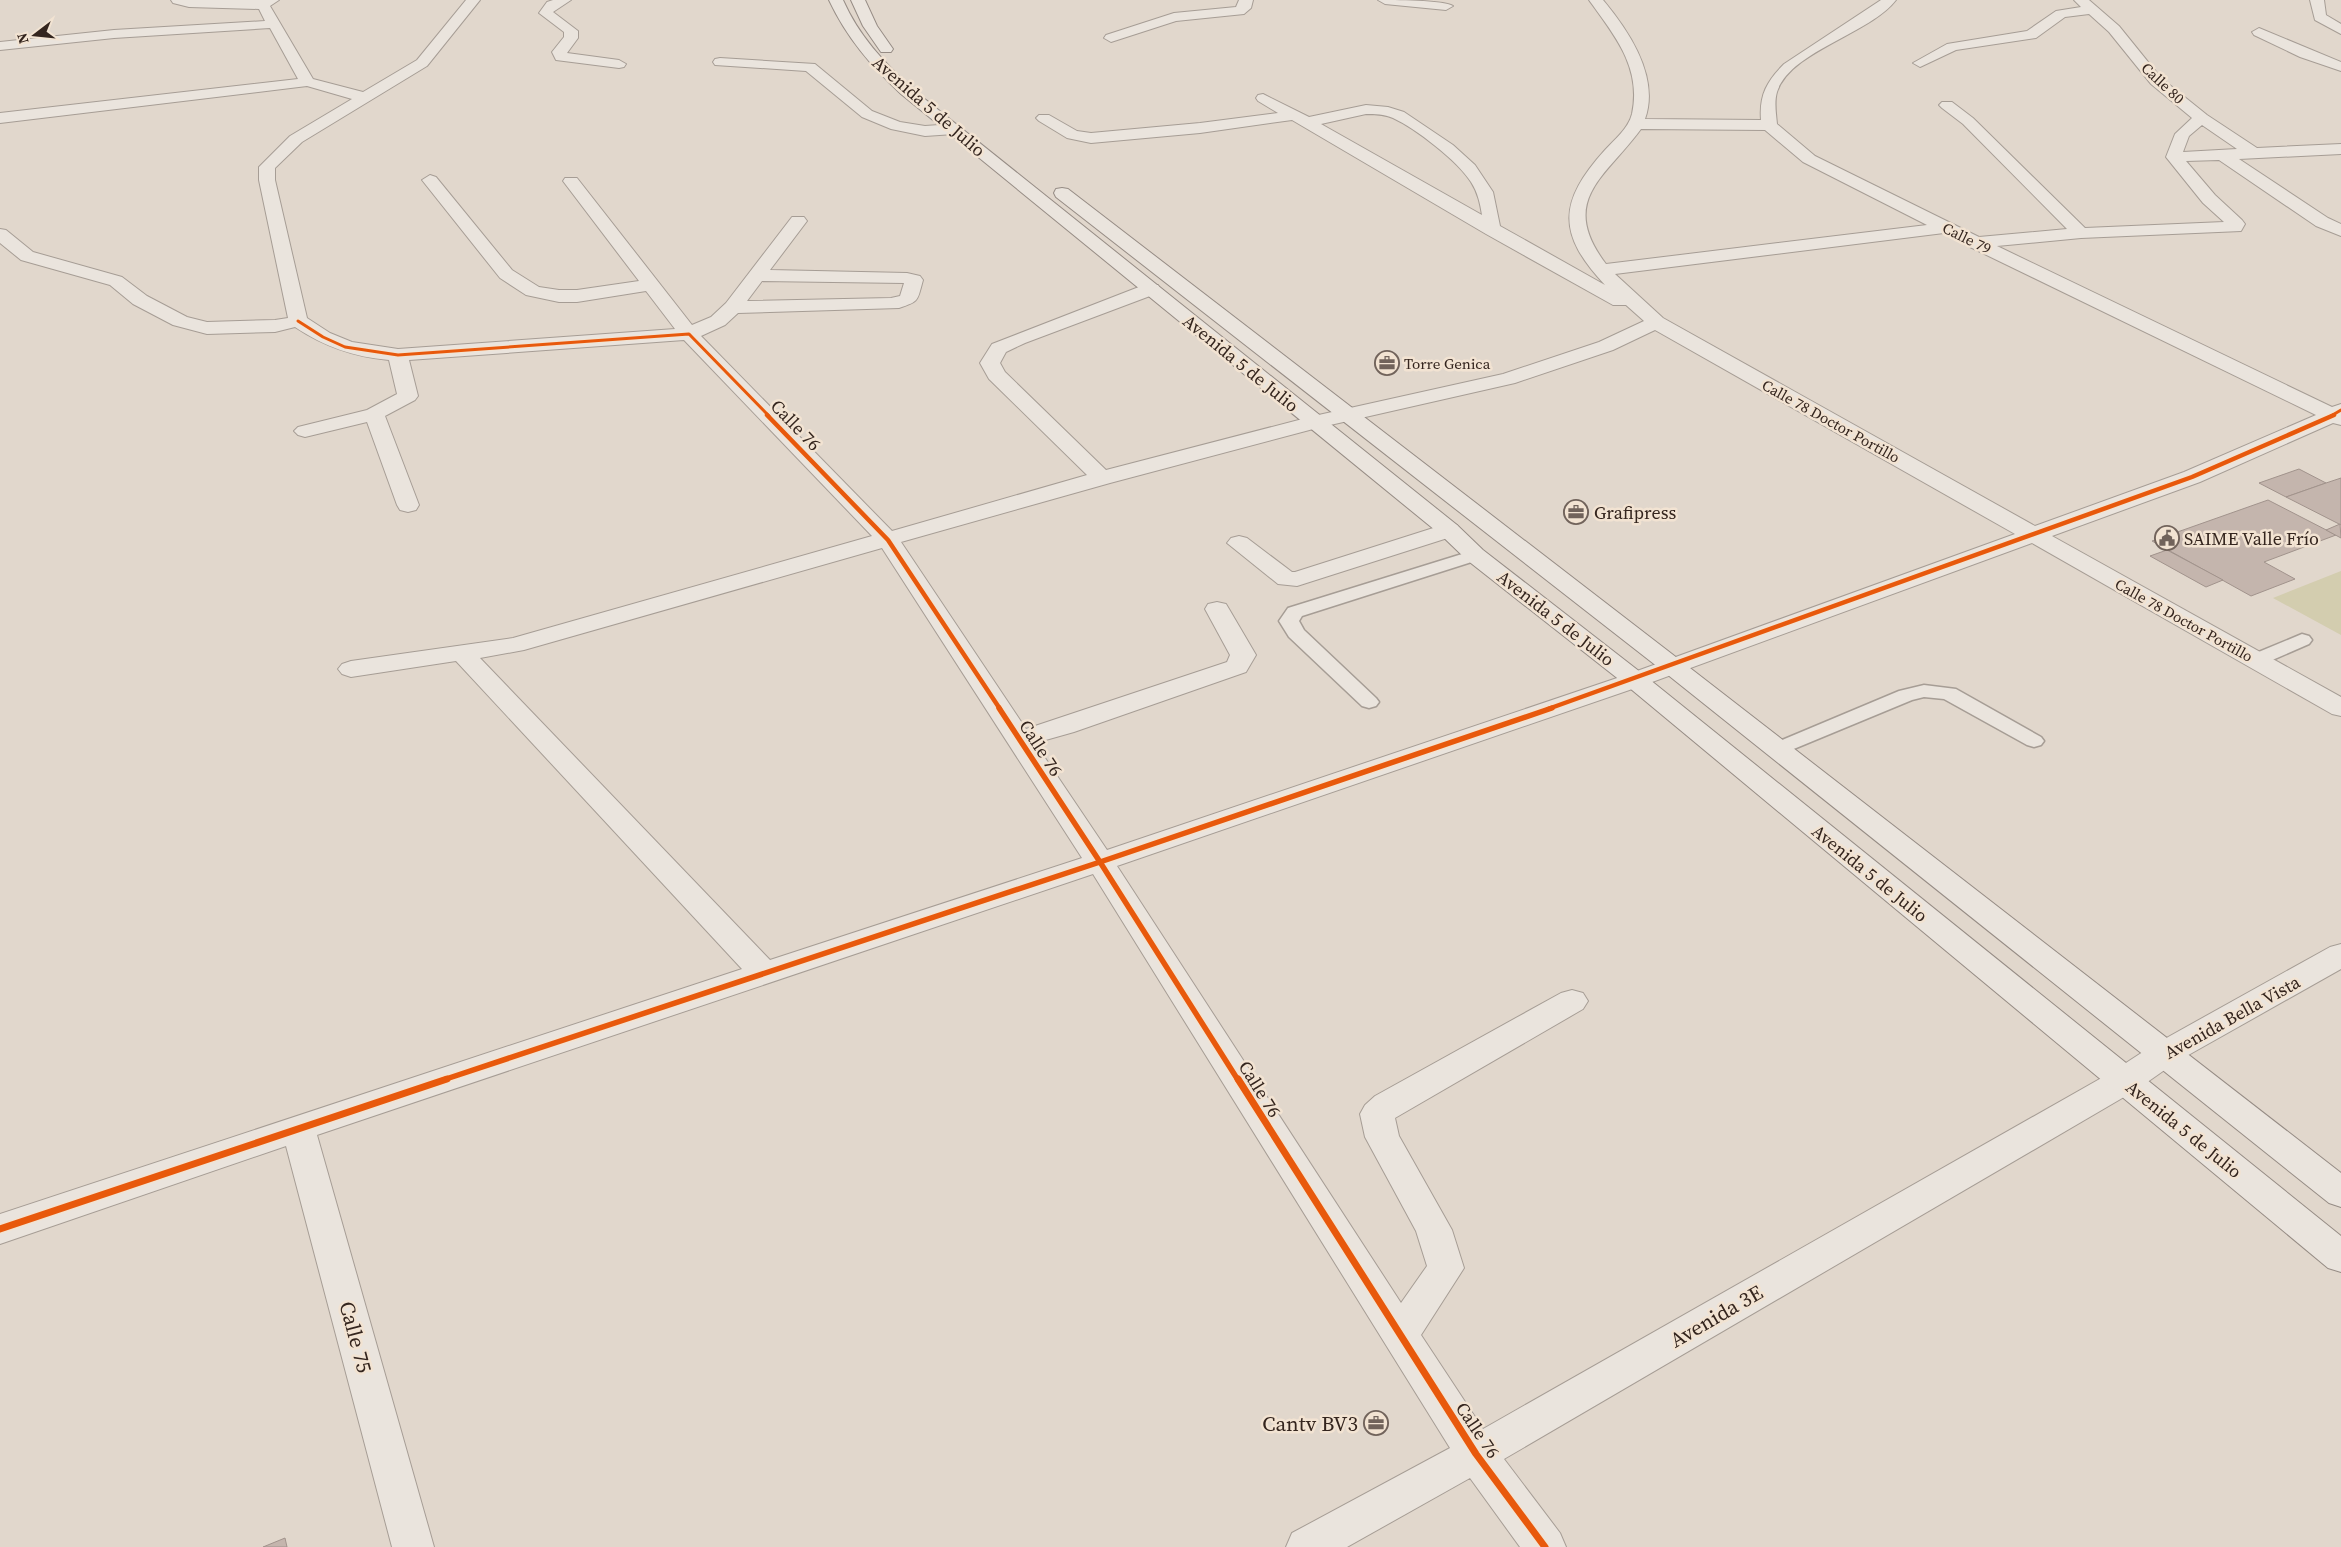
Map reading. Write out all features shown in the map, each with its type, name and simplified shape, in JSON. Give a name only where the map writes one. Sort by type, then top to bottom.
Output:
[{"type":"street","points":[[178,0],[189,3],[268,2],[275,24],[308,82]]},
{"type":"street","points":[[473,0],[422,63],[296,140],[267,167],[267,180],[298,321],[326,341],[358,352],[398,355],[689,334],[718,321],[733,307],[798,221]]},
{"type":"street","points":[[564,0],[552,5],[546,13],[571,31],[572,38],[559,52],[561,57],[619,64]]},
{"type":"street","name":"Avenida 5 de Julio","points":[[836,0],[848,27],[872,59],[906,91],[1449,530],[1475,555],[1635,680],[2341,1257]]},
{"type":"street","name":"Avenida 5 de Julio","points":[[858,0],[870,26],[887,51],[920,82],[1777,748],[2341,1193]]},
{"type":"street","points":[[1111,38],[1174,16],[1239,11],[1244,8],[1246,0]]},
{"type":"street","points":[[1385,0],[1446,6]]},
{"type":"street","points":[[1596,0],[1629,47],[1638,78],[1640,107],[1636,124],[1769,125],[1770,89],[1781,75],[1802,58],[1866,18],[1889,0]]},
{"type":"street","points":[[2317,0],[2320,17],[2341,30]]},
{"type":"street","points":[[1920,63],[1952,47],[2007,37],[2031,36],[2061,14],[2086,5]]},
{"type":"street","name":"Calle 80","points":[[2086,5],[2114,30],[2156,81],[2202,118],[2255,154]]},
{"type":"street","points":[[0,46],[114,34],[275,24]]},
{"type":"street","points":[[2259,32],[2304,54],[2341,66]]},
{"type":"street","points":[[720,62],[810,67],[867,114],[896,126],[925,131],[954,129]]},
{"type":"street","points":[[0,118],[308,82],[367,98]]},
{"type":"street","points":[[1263,98],[1656,322]]},
{"type":"street","points":[[1947,106],[1968,121],[2081,233]]},
{"type":"street","points":[[1044,118],[1073,135],[1091,138],[1302,119],[1372,109],[1391,112],[1399,115],[1460,159],[1476,177],[1486,193],[1492,230]]},
{"type":"street","points":[[2174,157],[2176,146],[2183,130],[2202,118]]},
{"type":"street","name":"Calle 78 Doctor Portillo","points":[[1636,124],[1584,186],[1577,209],[1579,230],[1587,249],[1601,270],[1656,322],[2341,708]]},
{"type":"street","name":"Calle 79","points":[[1769,125],[1809,159],[1976,243],[2339,415]]},
{"type":"street","points":[[2174,157],[2341,149]]},
{"type":"street","points":[[2224,156],[2322,222],[2341,231]]},
{"type":"street","points":[[1976,243],[2081,233],[2235,227],[2236,224],[2209,199],[2174,157]]},
{"type":"street","points":[[430,180],[506,274],[533,291],[559,296],[577,296],[651,285]]},
{"type":"street","name":"Calle 76","points":[[571,181],[689,334],[888,540],[1100,862],[1476,1454],[1545,1547]]},
{"type":"street","points":[[1601,270],[1946,228]]},
{"type":"street","points":[[0,234],[27,256],[116,281],[140,300],[180,321],[208,328],[275,326],[298,321]]},
{"type":"street","points":[[733,307],[892,304],[908,299],[914,280],[907,278],[758,275]]},
{"type":"street","points":[[1102,478],[996,375],[990,363],[999,348],[1018,339],[1151,289]]},
{"type":"street","points":[[351,669],[515,645],[1102,478],[1314,422],[1508,379],[1606,346],[1656,322]]},
{"type":"street","points":[[305,432],[374,414],[408,396],[398,355]]},
{"type":"street","points":[[374,414],[408,505]]},
{"type":"street","points":[[0,1229],[1100,862],[1635,680],[2192,477],[2339,415]]},
{"type":"street","points":[[1239,543],[1286,579],[1297,579],[1449,530]]},
{"type":"street","points":[[1019,739],[1065,726],[1237,667],[1243,655],[1217,609]]},
{"type":"street","points":[[462,653],[764,973]]},
{"type":"street","name":"Avenida Bella Vista","points":[[2124,1081],[2164,1054],[2341,955]]},
{"type":"street","points":[[1400,1335],[1446,1268],[1434,1230],[1382,1137],[1378,1114],[1387,1105],[1572,1001]]},
{"type":"street","name":"Avenida 3E","points":[[1307,1547],[1476,1454],[2124,1081]]},
{"type":"street","name":"Calle 75","points":[[298,1128],[413,1547]]},
{"type":"lane","points":[[1369,702],[1296,633],[1289,621],[1295,612],[1475,555]]},
{"type":"lane","points":[[2256,660],[2302,640]]},
{"type":"lane","points":[[1777,748],[1906,695],[1924,691],[1949,693],[2034,740]]},
{"type":"shaded area","points":[[2341,571],[2341,635],[2273,598]]},
{"type":"building","points":[[2299,469],[2326,483],[2286,497],[2259,483]]},
{"type":"building","points":[[2341,478],[2341,525],[2286,497],[2326,483]]},
{"type":"building","points":[[2268,500],[2336,535],[2264,562],[2295,579],[2251,596],[2152,541]]},
{"type":"building","points":[[2340,524],[2341,538],[2326,530]]},
{"type":"building","points":[[2167,550],[2223,580],[2206,587],[2150,556]]},
{"type":"building","points":[[285,1538],[287,1547],[263,1547]]},
{"type":"cycle path","points":[[298,321],[323,337],[345,347],[368,352],[398,355],[689,334],[888,540],[1100,862],[1476,1454],[1545,1547]]},
{"type":"cycle path","points":[[0,1229],[1100,862],[1635,680],[2192,477],[2334,415],[2341,410]]},
{"type":"place","name":"Torre Genica","points":[[1387,363]]},
{"type":"place","name":"Grafipress","points":[[1576,512]]},
{"type":"place","name":"SAIME Valle Frío","points":[[2167,538]]},
{"type":"place","name":"Cantv BV3","points":[[1376,1423]]}]
